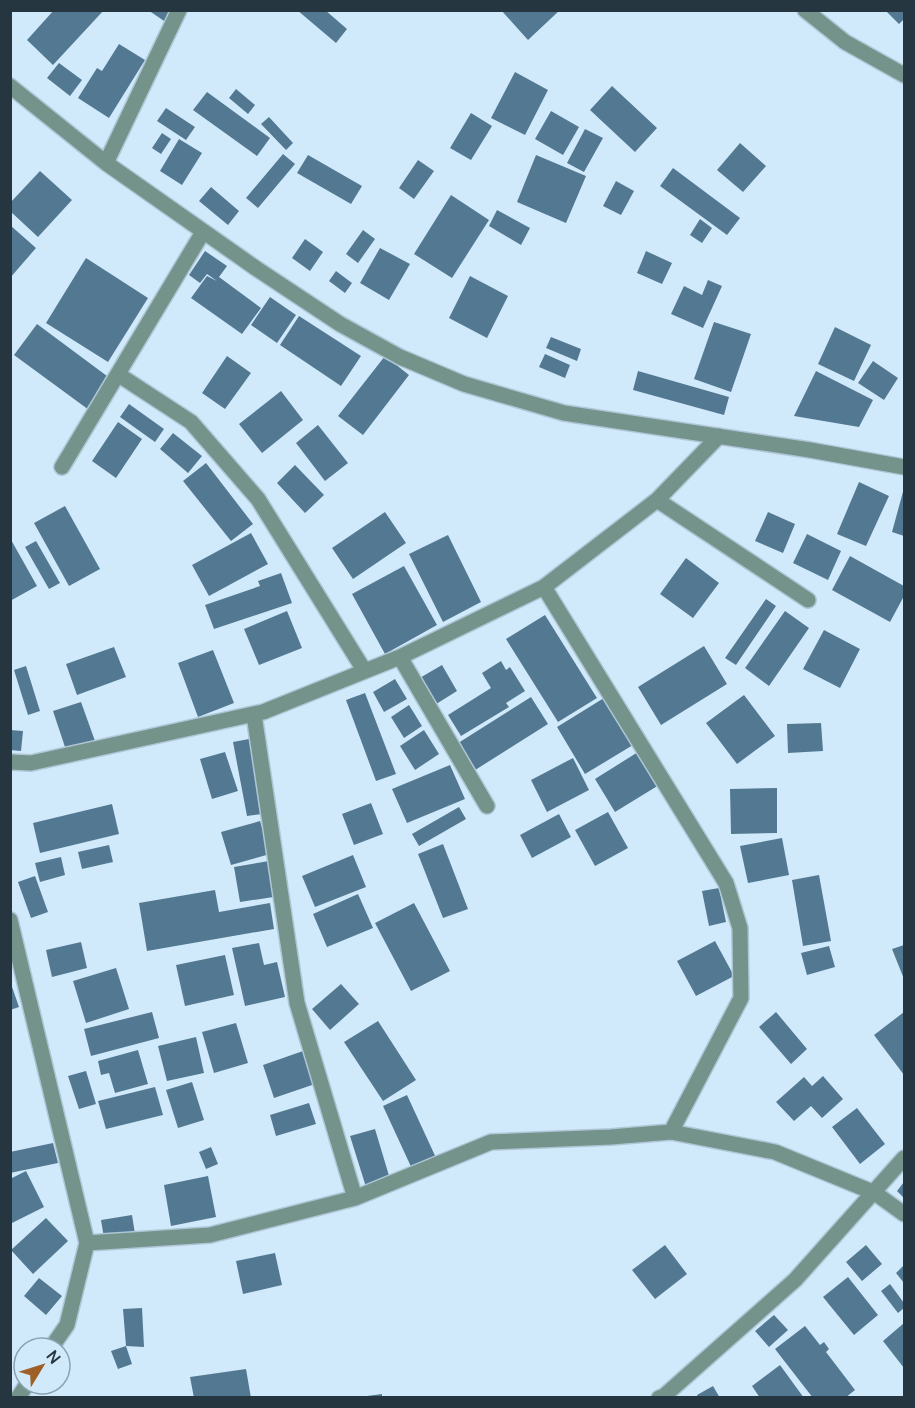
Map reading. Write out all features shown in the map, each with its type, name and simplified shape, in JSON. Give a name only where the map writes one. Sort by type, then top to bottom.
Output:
[{"type":"street","points":[[106,163],[179,10]]},
{"type":"street","points":[[805,10],[845,42],[904,75]]},
{"type":"street","points":[[10,86],[106,163],[203,232],[340,324],[400,357],[464,384],[564,413],[904,467]]},
{"type":"street","points":[[62,467],[203,232]]},
{"type":"street","points":[[119,375],[191,422],[258,499],[364,670]]},
{"type":"street","points":[[10,762],[31,763],[254,714],[400,657],[544,587],[657,500],[719,436]]},
{"type":"street","points":[[657,500],[808,600]]},
{"type":"street","points":[[544,587],[726,883],[740,928],[741,998],[671,1132]]},
{"type":"street","points":[[400,657],[487,806]]},
{"type":"street","points":[[254,714],[297,1004],[355,1198]]},
{"type":"street","points":[[10,920],[15,960],[87,1243],[67,1324],[59,1336]]},
{"type":"street","points":[[87,1243],[210,1235],[355,1198],[491,1142],[671,1132],[775,1152],[875,1193],[904,1214]]},
{"type":"street","points":[[659,1398],[795,1280],[904,1158]]},
{"type":"building","points":[[54,10],[104,10],[53,65],[27,40]]},
{"type":"building","points":[[148,10],[175,10],[167,23]]},
{"type":"building","points":[[297,10],[325,10],[347,29],[336,43]]},
{"type":"building","points":[[501,10],[560,10],[528,40]]},
{"type":"building","points":[[885,10],[904,10],[904,19],[899,24]]},
{"type":"building","points":[[119,44],[145,60],[109,118],[78,98],[97,68],[102,71]]},
{"type":"building","points":[[59,63],[82,80],[70,96],[47,78]]},
{"type":"building","points":[[515,72],[548,90],[525,135],[491,118]]},
{"type":"building","points":[[612,86],[657,128],[635,152],[590,110]]},
{"type":"building","points":[[236,89],[255,105],[248,114],[229,98]]},
{"type":"building","points":[[207,92],[270,138],[257,156],[193,110]]},
{"type":"building","points":[[166,108],[195,127],[186,140],[157,121]]},
{"type":"building","points":[[551,111],[579,127],[563,155],[535,139]]},
{"type":"building","points":[[471,113],[492,126],[471,160],[450,148]]},
{"type":"building","points":[[269,117],[293,143],[286,150],[261,124]]},
{"type":"building","points":[[585,129],[603,138],[584,172],[567,163]]},
{"type":"building","points":[[162,133],[171,139],[161,154],[152,148]]},
{"type":"building","points":[[179,139],[202,153],[182,185],[160,171]]},
{"type":"building","points":[[740,143],[766,166],[743,192],[717,170]]},
{"type":"building","points":[[283,154],[295,164],[258,208],[246,198]]},
{"type":"building","points":[[308,155],[362,186],[351,204],[297,173]]},
{"type":"building","points":[[536,155],[586,176],[566,223],[517,202]]},
{"type":"building","points":[[418,160],[434,171],[414,199],[399,188]]},
{"type":"building","points":[[673,168],[740,218],[727,235],[660,186]]},
{"type":"building","points":[[40,171],[72,200],[38,237],[10,211],[10,203]]},
{"type":"building","points":[[616,181],[634,191],[621,215],[603,206]]},
{"type":"building","points":[[211,187],[239,211],[228,225],[199,201]]},
{"type":"building","points":[[451,195],[489,220],[452,278],[414,254]]},
{"type":"building","points":[[497,210],[530,228],[521,245],[489,226]]},
{"type":"building","points":[[700,219],[712,228],[702,243],[690,235]]},
{"type":"building","points":[[10,225],[36,248],[10,278]]},
{"type":"building","points":[[363,230],[375,239],[358,263],[346,254]]},
{"type":"building","points":[[305,239],[323,252],[310,271],[292,258]]},
{"type":"building","points":[[380,248],[410,264],[389,300],[360,283]]},
{"type":"building","points":[[205,251],[227,266],[219,277],[261,308],[242,334],[191,298],[207,276],[217,281],[207,274],[200,283],[189,275]]},
{"type":"building","points":[[646,251],[672,263],[662,284],[637,273]]},
{"type":"building","points":[[86,258],[148,298],[108,362],[46,323]]},
{"type":"building","points":[[336,271],[352,283],[345,293],[329,281]]},
{"type":"building","points":[[470,276],[508,296],[487,338],[449,318]]},
{"type":"building","points":[[708,280],[722,286],[703,328],[671,314],[684,286],[702,295]]},
{"type":"building","points":[[270,297],[296,315],[277,343],[251,325]]},
{"type":"building","points":[[299,316],[361,356],[341,386],[280,345]]},
{"type":"building","points":[[714,322],[751,334],[731,392],[694,379]]},
{"type":"building","points":[[37,324],[111,379],[89,410],[14,355]]},
{"type":"building","points":[[835,327],[871,345],[854,381],[818,364]]},
{"type":"building","points":[[551,337],[581,349],[577,361],[546,348]]},
{"type":"building","points":[[545,354],[570,365],[565,378],[539,367]]},
{"type":"building","points":[[227,356],[251,373],[225,409],[202,393]]},
{"type":"building","points":[[385,356],[409,375],[363,435],[338,416]]},
{"type":"building","points":[[873,361],[898,378],[884,400],[858,383]]},
{"type":"building","points":[[638,371],[729,397],[724,415],[633,390]]},
{"type":"building","points":[[816,371],[873,400],[859,427],[794,416]]},
{"type":"building","points":[[281,391],[303,420],[262,453],[239,424]]},
{"type":"building","points":[[129,404],[164,429],[155,442],[120,417]]},
{"type":"building","points":[[118,422],[142,439],[116,478],[92,461]]},
{"type":"building","points":[[318,425],[348,463],[325,481],[296,443]]},
{"type":"building","points":[[173,433],[202,456],[188,473],[160,449]]},
{"type":"building","points":[[206,463],[253,524],[231,541],[183,481]]},
{"type":"building","points":[[295,465],[324,495],[305,513],[277,483]]},
{"type":"building","points":[[859,482],[889,496],[866,546],[837,534]]},
{"type":"building","points":[[904,488],[904,536],[892,532]]},
{"type":"building","points":[[65,506],[100,569],[69,586],[34,523]]},
{"type":"building","points":[[385,512],[406,543],[353,579],[332,548]]},
{"type":"building","points":[[768,512],[795,524],[783,553],[755,541]]},
{"type":"building","points":[[251,533],[268,564],[209,596],[192,565]]},
{"type":"building","points":[[807,534],[841,551],[828,580],[793,563]]},
{"type":"building","points":[[448,535],[481,602],[443,622],[409,554]]},
{"type":"building","points":[[10,538],[37,586],[10,601]]},
{"type":"building","points":[[36,541],[60,583],[49,589],[25,547]]},
{"type":"building","points":[[850,556],[904,586],[904,596],[890,622],[832,590]]},
{"type":"building","points":[[686,558],[719,583],[693,618],[660,594]]},
{"type":"building","points":[[404,566],[437,625],[385,654],[352,594]]},
{"type":"building","points":[[281,573],[292,603],[214,629],[205,605],[260,586],[258,581]]},
{"type":"building","points":[[766,599],[776,606],[736,665],[725,658]]},
{"type":"building","points":[[287,611],[302,648],[259,665],[244,629]]},
{"type":"building","points":[[785,611],[809,628],[769,686],[745,668]]},
{"type":"building","points":[[545,615],[597,698],[558,722],[506,639]]},
{"type":"building","points":[[824,630],[860,649],[840,688],[803,669]]},
{"type":"building","points":[[704,646],[727,684],[661,725],[638,687]]},
{"type":"building","points":[[114,647],[126,677],[77,695],[66,664]]},
{"type":"building","points":[[213,650],[234,703],[198,717],[178,663]]},
{"type":"building","points":[[501,661],[506,670],[510,667],[525,691],[506,703],[509,707],[461,736],[448,715],[491,688],[482,673]]},
{"type":"building","points":[[442,665],[457,691],[433,706],[418,679]]},
{"type":"building","points":[[26,666],[40,711],[28,715],[14,670]]},
{"type":"building","points":[[395,679],[407,699],[384,712],[373,692]]},
{"type":"building","points":[[365,693],[396,774],[376,781],[346,700]]},
{"type":"building","points":[[744,695],[775,736],[737,764],[706,723]]},
{"type":"building","points":[[531,697],[548,724],[472,772],[455,745]]},
{"type":"building","points":[[604,698],[633,745],[585,774],[557,727]]},
{"type":"building","points":[[81,702],[95,741],[66,750],[53,711]]},
{"type":"building","points":[[409,705],[422,726],[404,738],[391,717]]},
{"type":"building","points":[[821,723],[823,751],[788,753],[787,724]]},
{"type":"building","points":[[10,730],[23,731],[21,751],[10,750]]},
{"type":"building","points":[[424,730],[439,754],[415,770],[400,746]]},
{"type":"building","points":[[249,739],[262,814],[247,816],[233,742]]},
{"type":"building","points":[[225,752],[238,791],[212,799],[200,759]]},
{"type":"building","points":[[638,752],[659,785],[615,812],[595,779]]},
{"type":"building","points":[[573,758],[589,790],[547,812],[531,780]]},
{"type":"building","points":[[450,765],[465,799],[407,823],[392,789]]},
{"type":"building","points":[[777,788],[777,833],[731,834],[730,789]]},
{"type":"building","points":[[371,803],[383,834],[354,845],[342,814]]},
{"type":"building","points":[[112,804],[119,834],[40,853],[33,823]]},
{"type":"building","points":[[459,807],[466,819],[419,846],[412,834]]},
{"type":"building","points":[[608,812],[628,848],[595,866],[575,830]]},
{"type":"building","points":[[559,814],[571,837],[532,858],[520,835]]},
{"type":"building","points":[[260,821],[270,854],[231,865],[221,832]]},
{"type":"building","points":[[782,838],[789,875],[748,883],[740,846]]},
{"type":"building","points":[[443,844],[468,909],[443,918],[418,854]]},
{"type":"building","points":[[109,845],[113,862],[82,869],[78,852]]},
{"type":"building","points":[[353,855],[366,887],[315,907],[302,876]]},
{"type":"building","points":[[61,857],[65,875],[40,882],[35,863]]},
{"type":"building","points":[[275,860],[280,896],[240,902],[234,867]]},
{"type":"building","points":[[819,875],[831,941],[803,946],[792,880]]},
{"type":"building","points":[[35,876],[48,912],[31,918],[18,882]]},
{"type":"building","points":[[719,888],[726,922],[709,926],[702,891]]},
{"type":"building","points":[[215,890],[219,912],[270,903],[274,929],[147,951],[139,903]]},
{"type":"building","points":[[358,894],[373,928],[327,947],[313,914]]},
{"type":"building","points":[[414,903],[450,971],[411,991],[375,923]]},
{"type":"building","points":[[715,941],[734,976],[696,996],[677,961]]},
{"type":"building","points":[[81,942],[87,968],[52,977],[46,950]]},
{"type":"building","points":[[259,943],[264,965],[277,962],[285,997],[245,1006],[232,948]]},
{"type":"building","points":[[904,945],[904,979],[892,949]]},
{"type":"building","points":[[829,946],[835,967],[807,975],[801,953]]},
{"type":"building","points":[[225,955],[234,995],[185,1006],[176,965]]},
{"type":"building","points":[[116,968],[129,1009],[86,1023],[73,981]]},
{"type":"building","points":[[10,981],[19,1007],[10,1010]]},
{"type":"building","points":[[341,984],[359,1004],[330,1030],[312,1009]]},
{"type":"building","points":[[152,1012],[159,1038],[91,1056],[84,1029]]},
{"type":"building","points":[[776,1012],[807,1049],[791,1064],[759,1027]]},
{"type":"building","points":[[904,1012],[904,1075],[874,1035]]},
{"type":"building","points":[[378,1021],[416,1080],[383,1101],[344,1042]]},
{"type":"building","points":[[236,1023],[248,1063],[214,1073],[202,1032]]},
{"type":"building","points":[[196,1037],[204,1073],[167,1081],[158,1046]]},
{"type":"building","points":[[138,1050],[148,1084],[115,1093],[109,1073],[101,1075],[98,1061]]},
{"type":"building","points":[[303,1051],[315,1084],[274,1098],[263,1065]]},
{"type":"building","points":[[86,1071],[96,1104],[79,1109],[68,1076]]},
{"type":"building","points":[[823,1076],[843,1099],[822,1118],[811,1106],[794,1121],[776,1102],[804,1077],[812,1086]]},
{"type":"building","points":[[192,1082],[204,1120],[178,1128],[166,1090]]},
{"type":"building","points":[[155,1087],[163,1115],[106,1129],[98,1101]]},
{"type":"building","points":[[407,1095],[437,1160],[413,1171],[383,1106]]},
{"type":"building","points":[[309,1103],[316,1124],[276,1136],[270,1115]]},
{"type":"building","points":[[857,1108],[885,1144],[860,1164],[832,1127]]},
{"type":"building","points":[[375,1129],[390,1179],[366,1187],[350,1136]]},
{"type":"building","points":[[53,1143],[58,1163],[10,1173],[10,1152]]},
{"type":"building","points":[[211,1147],[218,1164],[206,1169],[199,1152]]},
{"type":"building","points":[[26,1171],[44,1207],[10,1224],[10,1179]]},
{"type":"building","points":[[208,1176],[216,1217],[171,1226],[164,1185]]},
{"type":"building","points":[[904,1182],[904,1198],[897,1191]]},
{"type":"building","points":[[132,1215],[135,1234],[104,1238],[101,1220]]},
{"type":"building","points":[[46,1218],[68,1241],[33,1274],[11,1250]]},
{"type":"building","points":[[665,1245],[687,1274],[655,1299],[632,1270]]},
{"type":"building","points":[[866,1245],[882,1264],[862,1281],[846,1262]]},
{"type":"building","points":[[275,1253],[282,1285],[243,1294],[236,1261]]},
{"type":"building","points":[[904,1265],[904,1283],[896,1273]]},
{"type":"building","points":[[848,1277],[878,1315],[854,1335],[823,1297]]},
{"type":"building","points":[[39,1278],[62,1296],[46,1315],[24,1296]]},
{"type":"building","points":[[890,1284],[904,1303],[904,1308],[898,1313],[881,1291]]},
{"type":"building","points":[[142,1308],[144,1347],[126,1346],[123,1309]]},
{"type":"building","points":[[774,1315],[788,1330],[769,1347],[755,1331]]},
{"type":"building","points":[[904,1323],[904,1368],[883,1341]]},
{"type":"building","points":[[805,1326],[820,1345],[824,1342],[829,1349],[826,1352],[855,1390],[845,1398],[813,1398],[775,1349]]},
{"type":"building","points":[[126,1346],[132,1364],[118,1369],[111,1351]]},
{"type":"building","points":[[780,1365],[804,1398],[760,1398],[752,1386]]},
{"type":"building","points":[[246,1369],[251,1398],[194,1398],[190,1377]]},
{"type":"building","points":[[713,1386],[720,1398],[698,1398],[697,1395]]},
{"type":"building","points":[[382,1394],[382,1398],[367,1398],[367,1396]]}]
